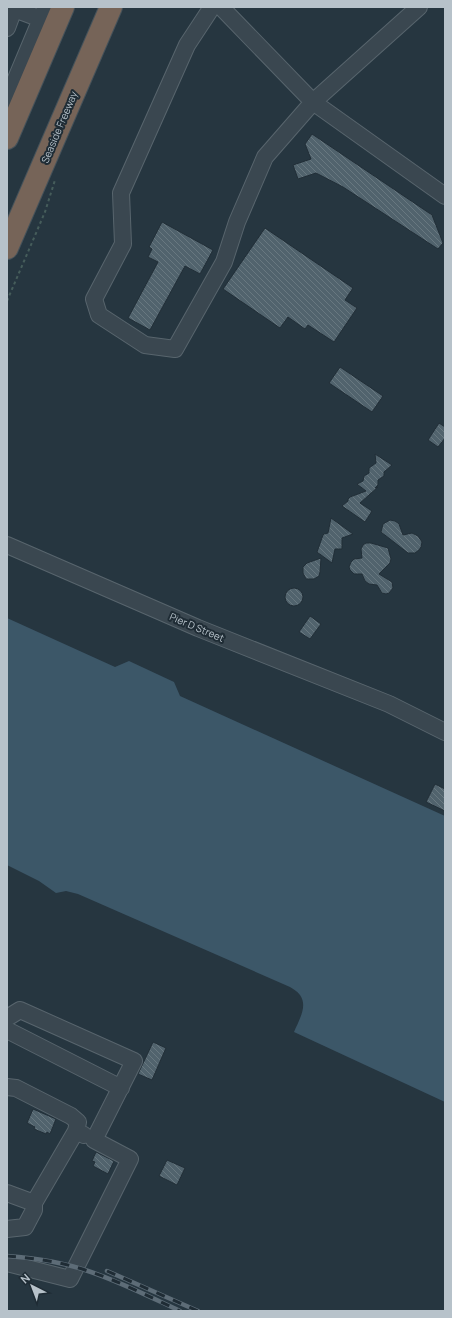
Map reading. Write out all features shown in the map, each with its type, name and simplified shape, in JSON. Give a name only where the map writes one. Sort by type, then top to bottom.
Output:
[{"type":"highway","points":[[7,138],[64,7]]},
{"type":"highway","name":"Seaside Freeway","points":[[7,248],[111,7]]},
{"type":"street","points":[[212,7],[188,45],[121,192],[123,244],[94,299],[99,315],[145,345],[175,349],[224,262],[237,222],[266,157],[314,102],[418,7]]},
{"type":"street","points":[[221,7],[314,102],[445,196]]},
{"type":"street","points":[[7,28],[12,8],[43,13],[7,100]]},
{"type":"street","name":"Pier D Street","points":[[7,545],[198,628],[389,704],[445,732]]},
{"type":"street","points":[[7,1018],[20,1010],[134,1061],[94,1140]]},
{"type":"street","points":[[7,1030],[121,1088]]},
{"type":"street","points":[[7,1087],[16,1088],[71,1116],[78,1122],[76,1131],[34,1203],[34,1210],[25,1227],[7,1229]]},
{"type":"street","points":[[7,1263],[70,1278],[130,1159],[76,1131]]},
{"type":"street","points":[[7,1193],[34,1203]]},
{"type":"path","points":[[7,302],[45,212],[57,176]]},
{"type":"water","points":[[7,618],[115,667],[129,661],[174,682],[180,696],[445,816],[445,1102],[294,1032],[302,1013],[303,1004],[300,995],[290,987],[78,894],[66,891],[56,893],[39,881],[7,865]]},
{"type":"building","points":[[312,134],[432,215],[443,243],[438,249],[343,187],[316,173],[298,179],[293,165],[311,159],[305,144]]},
{"type":"building","points":[[162,222],[213,250],[200,274],[185,266],[150,330],[128,318],[158,262],[148,257],[152,249],[149,247]]},
{"type":"building","points":[[265,228],[353,288],[345,300],[357,308],[334,342],[308,325],[305,329],[288,317],[280,328],[223,289]]},
{"type":"building","points":[[340,367],[383,396],[372,412],[329,383]]},
{"type":"building","points":[[439,423],[445,427],[445,438],[438,447],[428,440]]},
{"type":"building","points":[[375,454],[392,465],[384,472],[384,476],[378,480],[378,485],[375,488],[378,487],[360,503],[372,511],[365,522],[342,506],[350,497],[366,491],[357,484],[363,481],[364,476],[369,473],[369,468],[376,463]]},
{"type":"building","points":[[331,518],[353,534],[342,538],[342,549],[335,549],[332,563],[317,552],[323,535],[328,533]]},
{"type":"building","points":[[390,520],[399,524],[403,535],[412,533],[418,536],[422,542],[419,550],[415,553],[408,553],[381,532],[383,524]]},
{"type":"building","points":[[366,543],[388,548],[391,559],[390,563],[379,574],[392,582],[393,588],[389,593],[382,593],[377,585],[369,584],[365,581],[362,574],[354,574],[350,570],[349,567],[354,559],[362,558],[361,549]]},
{"type":"building","points":[[321,558],[319,576],[314,579],[306,579],[303,573],[303,567],[307,563]]},
{"type":"building","points":[[290,588],[298,588],[303,593],[301,604],[298,606],[290,606],[285,601],[285,593]]},
{"type":"building","points":[[310,616],[321,624],[310,639],[299,632]]},
{"type":"building","points":[[435,784],[445,789],[445,811],[426,802]]},
{"type":"building","points":[[153,1042],[166,1048],[152,1080],[138,1074]]},
{"type":"building","points":[[33,1109],[56,1119],[50,1134],[34,1129],[35,1127],[27,1123]]},
{"type":"building","points":[[96,1152],[114,1161],[108,1174],[93,1166],[95,1162],[92,1161]]},
{"type":"building","points":[[167,1160],[185,1168],[177,1185],[159,1176]]},
{"type":"railway","points":[[7,1256],[48,1261],[78,1268],[123,1284],[180,1311]]},
{"type":"railway","points":[[107,1271],[198,1311]]}]
